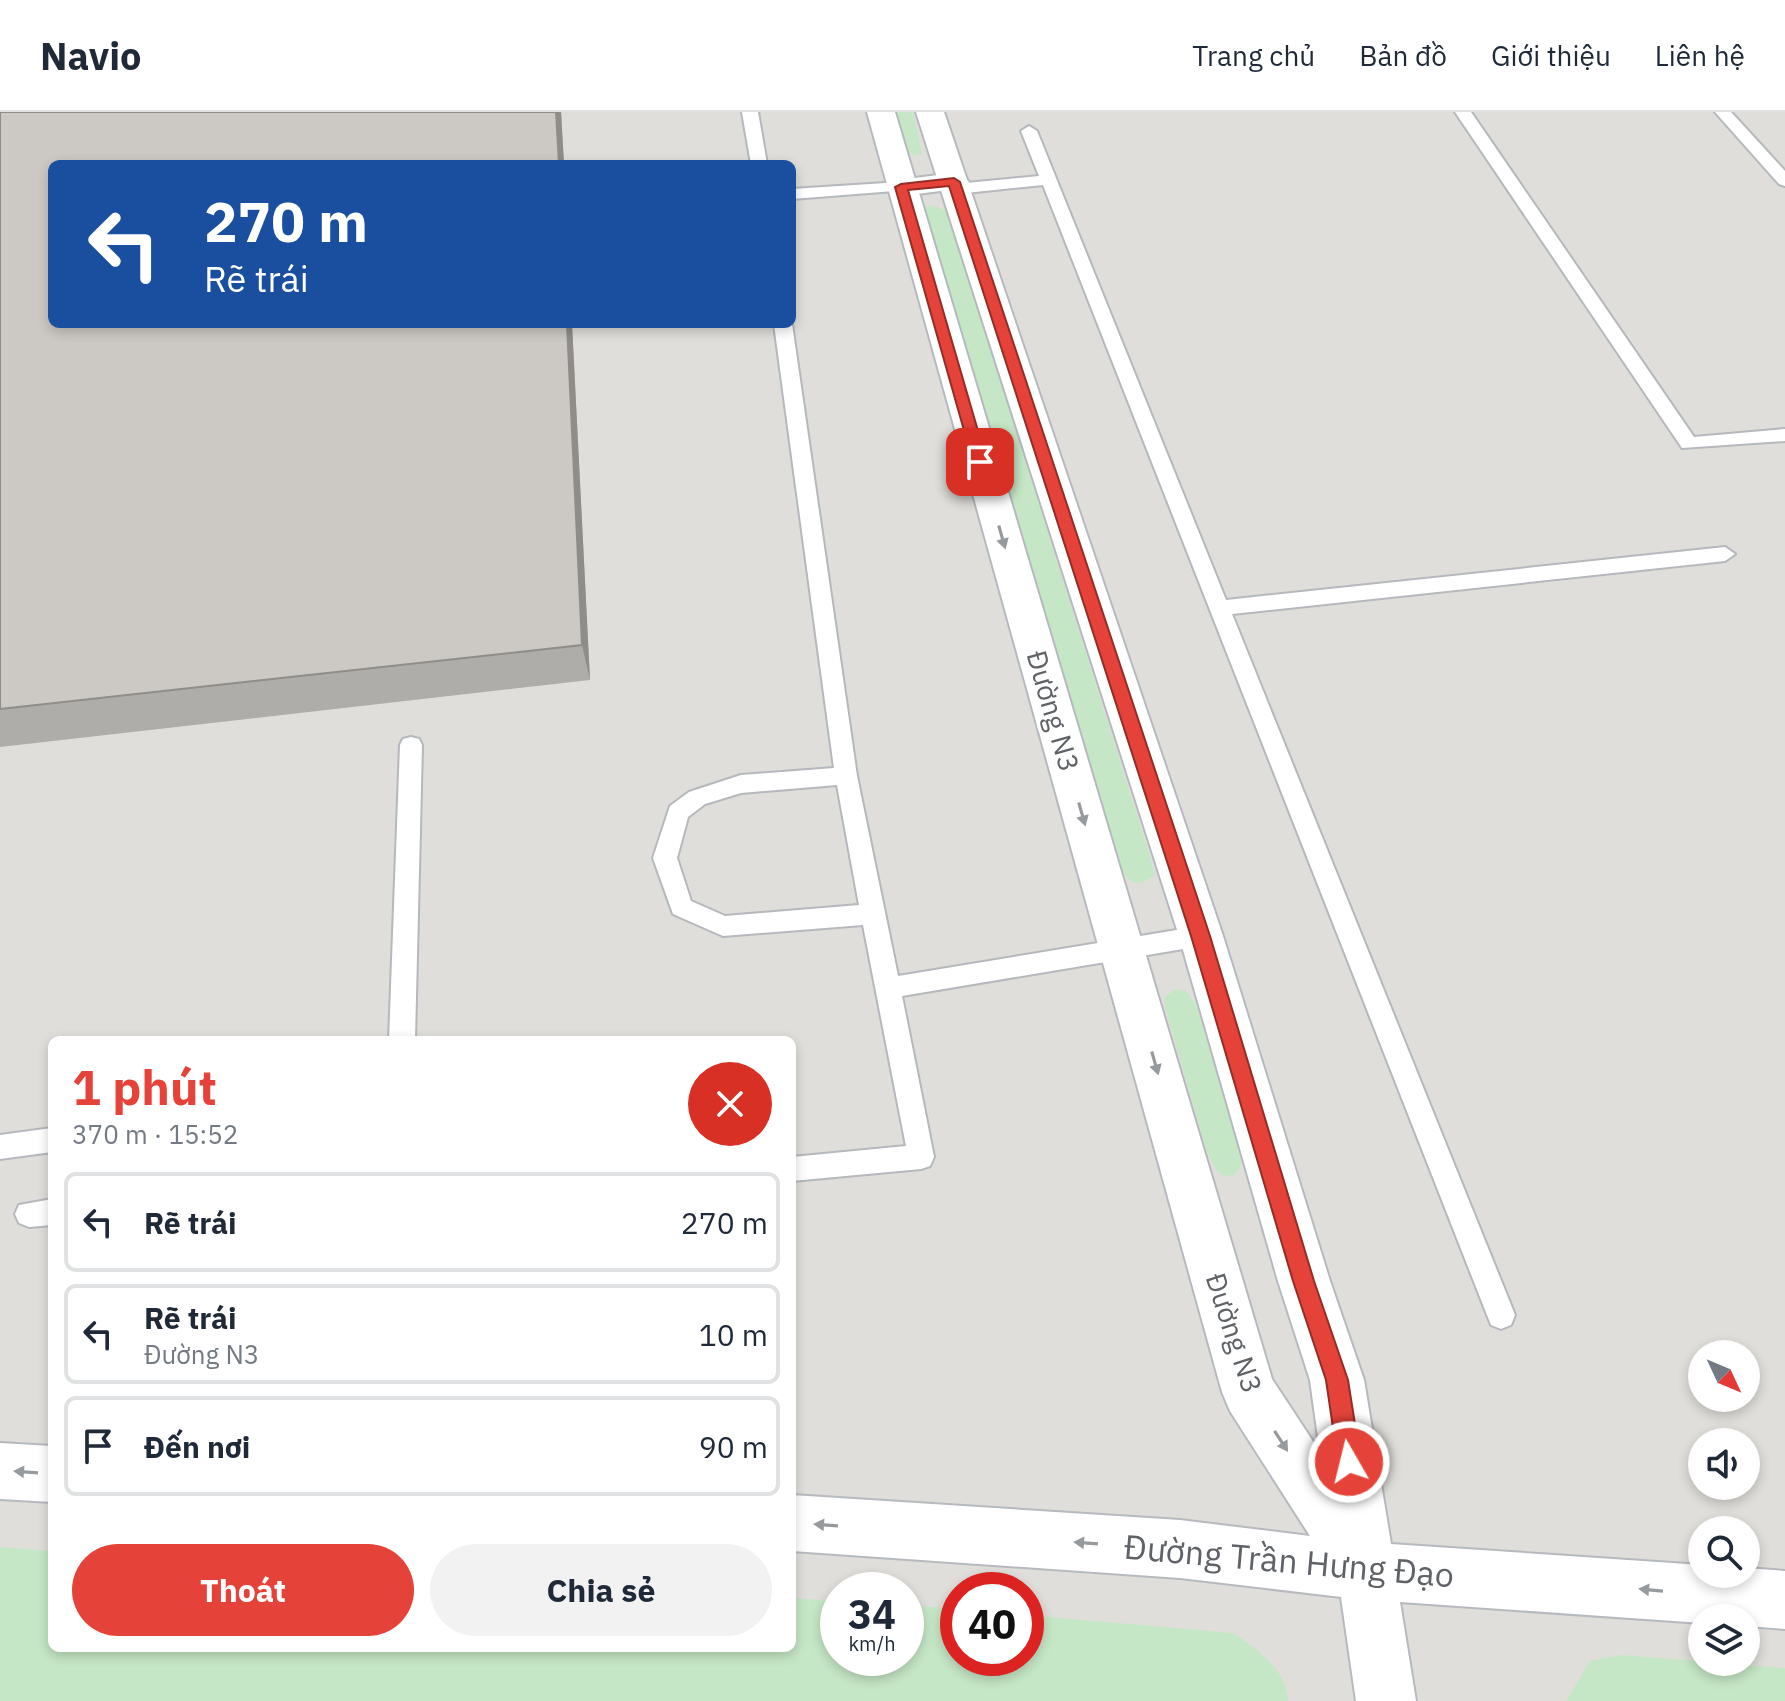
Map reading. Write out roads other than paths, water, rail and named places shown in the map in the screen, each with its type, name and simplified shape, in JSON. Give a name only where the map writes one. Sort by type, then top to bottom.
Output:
[{"type":"street","name":"Đường N3","points":[[881,112],[1249,1392],[1365,1571]]},
{"type":"street","points":[[930,112],[1201,936],[1304,1281],[1337,1380],[1386,1701]]},
{"type":"street","points":[[901,187],[955,186]]},
{"type":"street","points":[[0,1471],[48,1474]]},
{"type":"street","name":"Đường Trần Hưng Đạo","points":[[796,1523],[1180,1549],[1365,1571],[1785,1600]]},
{"type":"lane","points":[[750,112],[758,160]]},
{"type":"lane","points":[[1463,112],[1689,444],[1785,435]]},
{"type":"lane","points":[[1723,112],[1785,181]]},
{"type":"lane","points":[[1029,131],[1501,1315]]},
{"type":"lane","points":[[955,186],[1048,180]]},
{"type":"lane","points":[[796,194],[901,187]]},
{"type":"lane","points":[[784,328],[846,776],[921,1157],[796,1169]]},
{"type":"lane","points":[[1219,608],[1725,554]]},
{"type":"lane","points":[[402,1036],[411,745]]},
{"type":"lane","points":[[846,776],[741,784],[697,798],[678,812],[665,858],[681,907],[723,926],[873,914]]},
{"type":"lane","points":[[888,988],[1201,936]]},
{"type":"lane","points":[[0,1147],[48,1141]]}]
